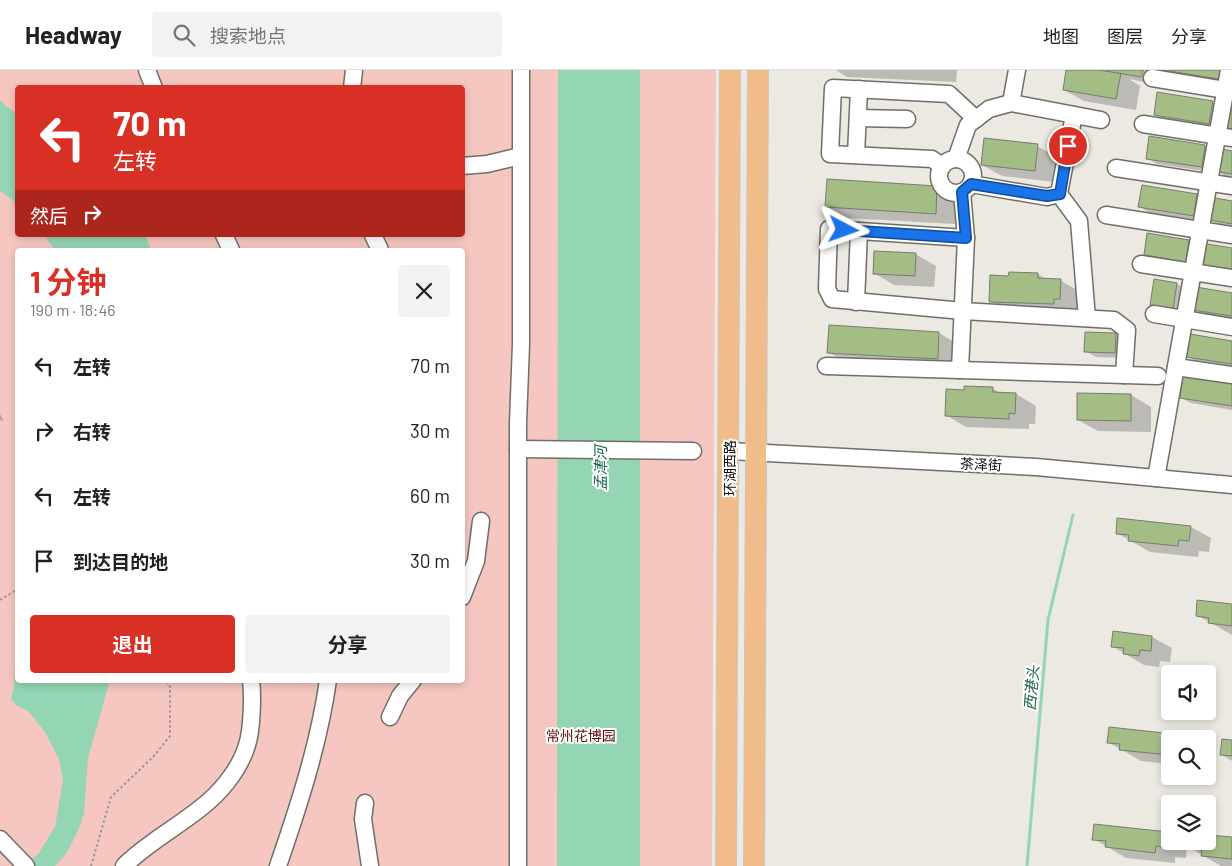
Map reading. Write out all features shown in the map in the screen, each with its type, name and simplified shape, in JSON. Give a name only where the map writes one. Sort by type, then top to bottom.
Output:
[{"type":"main road","name":"环湖西路","points":[[726,866],[730,70]]},
{"type":"main road","name":"环湖西路","points":[[754,866],[758,70]]},
{"type":"street","points":[[147,70],[153,85]]},
{"type":"street","points":[[352,85],[354,70]]},
{"type":"street","points":[[518,866],[524,449],[521,344],[521,70]]},
{"type":"street","points":[[1011,104],[1017,70]]},
{"type":"street","points":[[1156,478],[1209,183],[1224,137],[1229,70]]},
{"type":"street","points":[[1152,78],[1228,91]]},
{"type":"street","points":[[960,370],[967,188],[973,179],[971,168],[962,160],[949,163],[932,159],[830,154],[833,88],[949,94],[976,119]]},
{"type":"street","points":[[856,155],[858,89]]},
{"type":"street","points":[[1060,194],[1047,196],[967,188],[951,193],[942,186],[939,176],[949,163],[968,125],[989,109],[1011,104],[1101,120]]},
{"type":"street","points":[[1074,115],[1060,194],[1079,221],[1087,318]]},
{"type":"street","points":[[858,118],[907,119]]},
{"type":"street","points":[[1143,124],[1224,137]]},
{"type":"street","points":[[465,166],[486,164],[520,156]]},
{"type":"street","points":[[1116,168],[1232,186]]},
{"type":"street","points":[[1106,215],[1232,235]]},
{"type":"street","points":[[966,238],[828,229],[828,289],[832,299],[963,311],[1114,320],[1127,330],[1124,375]]},
{"type":"street","points":[[856,302],[859,231]]},
{"type":"street","points":[[1141,264],[1232,278]]},
{"type":"street","points":[[1154,314],[1232,327]]},
{"type":"street","points":[[826,366],[1158,376]]},
{"type":"street","points":[[1176,367],[1232,376]]},
{"type":"street","points":[[524,449],[693,451]]},
{"type":"street","name":"茶泽街","points":[[729,451],[1036,467],[1232,485]]},
{"type":"street","points":[[465,589],[476,561],[481,521]]},
{"type":"street","points":[[124,866],[166,832],[210,801],[233,774],[248,745],[251,715],[251,683]]},
{"type":"street","points":[[278,866],[304,791],[324,708],[328,683]]},
{"type":"street","points":[[390,717],[400,696],[411,683]]},
{"type":"street","points":[[365,803],[363,819],[370,866]]},
{"type":"street","points":[[0,839],[22,861]]},
{"type":"path","points":[[0,600],[15,591]]},
{"type":"path","points":[[91,866],[111,797],[153,756],[170,736],[170,687],[168,683]]},
{"type":"green space","name":"常州花博园","points":[[0,70],[716,70],[712,866],[0,866]]},
{"type":"water","name":"孟津河","points":[[558,70],[640,70],[640,866],[557,866]]},
{"type":"water","points":[[0,100],[15,112],[15,205],[13,200],[0,191]]},
{"type":"water","points":[[45,237],[146,237],[150,248],[54,248]]},
{"type":"water","points":[[15,663],[15,683],[109,683],[88,758],[84,814],[66,854],[55,866],[24,866],[39,853],[55,827],[63,780],[59,759],[45,732],[29,712],[16,705],[11,699],[14,687]]},
{"type":"building","points":[[1066,70],[1100,70],[1121,73],[1116,99],[1063,90]]},
{"type":"building","points":[[1100,70],[1143,70],[1141,77]]},
{"type":"building","points":[[1163,70],[1220,70],[1219,79]]},
{"type":"building","points":[[1157,92],[1213,101],[1209,124],[1154,115]]},
{"type":"building","points":[[1225,105],[1232,106],[1232,129],[1222,127]]},
{"type":"building","points":[[1149,136],[1205,145],[1202,167],[1146,159]]},
{"type":"building","points":[[984,138],[1038,144],[1035,171],[981,165]]},
{"type":"building","points":[[1217,148],[1232,151],[1232,174],[1214,171]]},
{"type":"building","points":[[827,179],[937,186],[936,214],[825,207]]},
{"type":"building","points":[[1142,185],[1197,194],[1194,216],[1138,207]]},
{"type":"building","points":[[1210,197],[1232,201],[1232,224],[1206,219]]},
{"type":"building","points":[[1147,233],[1189,240],[1186,262],[1144,255]]},
{"type":"building","points":[[1201,243],[1232,248],[1232,271],[1198,266]]},
{"type":"building","points":[[874,251],[916,253],[915,276],[873,274]]},
{"type":"building","points":[[1009,272],[1038,273],[1038,278],[1061,279],[1060,299],[1054,299],[1054,304],[989,302],[990,275],[1008,276]]},
{"type":"building","points":[[1154,279],[1177,283],[1173,309],[1150,305]]},
{"type":"building","points":[[1196,287],[1232,293],[1232,316],[1192,310]]},
{"type":"building","points":[[829,325],[939,332],[938,359],[827,353]]},
{"type":"building","points":[[1085,332],[1116,333],[1115,353],[1084,352]]},
{"type":"building","points":[[1190,334],[1232,341],[1232,364],[1186,357]]},
{"type":"building","points":[[1183,376],[1232,383],[1232,406],[1180,398]]},
{"type":"building","points":[[964,386],[993,387],[993,392],[1016,393],[1015,414],[1009,413],[1009,419],[945,416],[946,389],[964,390]]},
{"type":"building","points":[[1077,393],[1131,394],[1131,421],[1077,420]]},
{"type":"building","points":[[1117,518],[1191,526],[1189,541],[1179,540],[1178,546],[1128,541],[1129,535],[1116,534]]},
{"type":"building","points":[[1197,600],[1232,604],[1232,626],[1208,623],[1209,618],[1196,616]]},
{"type":"building","points":[[1113,631],[1152,636],[1151,651],[1140,650],[1139,656],[1123,654],[1124,648],[1111,647]]},
{"type":"building","points":[[1109,727],[1161,733],[1161,754],[1119,750],[1120,744],[1107,743]]},
{"type":"building","points":[[1222,739],[1232,740],[1232,756],[1220,755]]},
{"type":"building","points":[[1094,824],[1161,831],[1161,847],[1156,846],[1155,853],[1105,847],[1106,841],[1092,840]]},
{"type":"building","points":[[1216,836],[1232,837],[1232,859],[1201,856],[1202,850],[1216,850]]},
{"type":"waterway","name":"西港头","points":[[1027,866],[1048,620],[1073,515]]},
{"type":"route","points":[[844,230],[966,238],[962,192],[971,184],[1047,196],[1060,194],[1068,146]]}]
